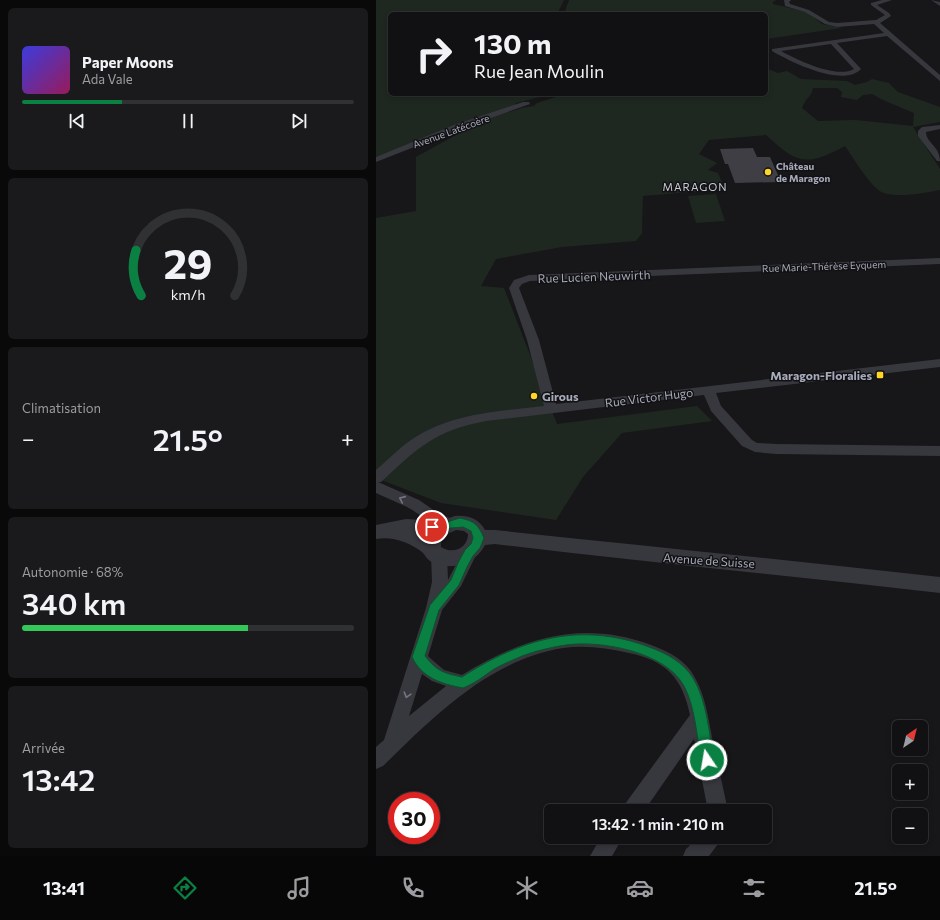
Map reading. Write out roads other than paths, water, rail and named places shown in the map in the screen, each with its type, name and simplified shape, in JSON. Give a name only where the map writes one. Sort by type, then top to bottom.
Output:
[{"type":"street","points":[[788,0],[786,1],[787,5],[807,11],[827,23],[842,25],[876,22],[885,18],[888,14],[873,4],[889,0]]},
{"type":"street","points":[[934,0],[940,4]]},
{"type":"street","points":[[876,22],[940,79]]},
{"type":"street","points":[[833,42],[858,69],[856,73],[836,73],[809,66],[788,58],[774,50],[890,34]]},
{"type":"street","name":"Avenue Latécoère","points":[[376,160],[457,127],[526,104]]},
{"type":"street","points":[[940,127],[925,129],[922,131],[922,136],[940,159]]},
{"type":"street","name":"Rue Marie-Thérèse Eyquem","points":[[708,272],[940,261]]},
{"type":"street","name":"Rue Lucien Neuwirth","points":[[551,409],[533,340],[514,288],[518,282],[529,278],[708,272]]},
{"type":"street","name":"Rue Victor Hugo","points":[[376,478],[401,454],[423,438],[468,420],[940,363]]},
{"type":"street","points":[[708,390],[715,408],[747,443],[755,447],[784,449],[940,451]]},
{"type":"street","points":[[376,487],[414,504],[433,516],[445,526],[434,534],[431,540],[435,552],[440,582],[434,608],[392,744]]},
{"type":"street","name":"Avenue de Suisse","points":[[380,531],[408,526],[445,526],[460,522],[471,525],[475,529],[474,545]]},
{"type":"street","name":"Avenue de Suisse","points":[[380,531],[408,535],[435,552],[454,558],[474,545],[495,537],[652,556],[757,564],[940,585]]},
{"type":"street","points":[[434,608],[455,582],[474,545]]},
{"type":"street","points":[[376,760],[424,714],[463,683],[492,664],[533,647],[567,640],[586,639],[614,642],[647,651],[658,656],[684,674],[693,689],[717,804]]},
{"type":"street","points":[[418,657],[431,672],[444,679],[463,683]]},
{"type":"street","points":[[637,804],[698,717]]},
{"type":"street","points":[[600,856],[608,844]]},
{"type":"street","points":[[693,856],[706,844]]},
{"type":"place","name":"Château de Maragon","points":[[768,172]]},
{"type":"place","name":"Maragon-Floralies","points":[[880,375]]},
{"type":"place","name":"Girous","points":[[534,396]]},
{"type":"district","name":"MARAGON","points":[[695,186]]}]
